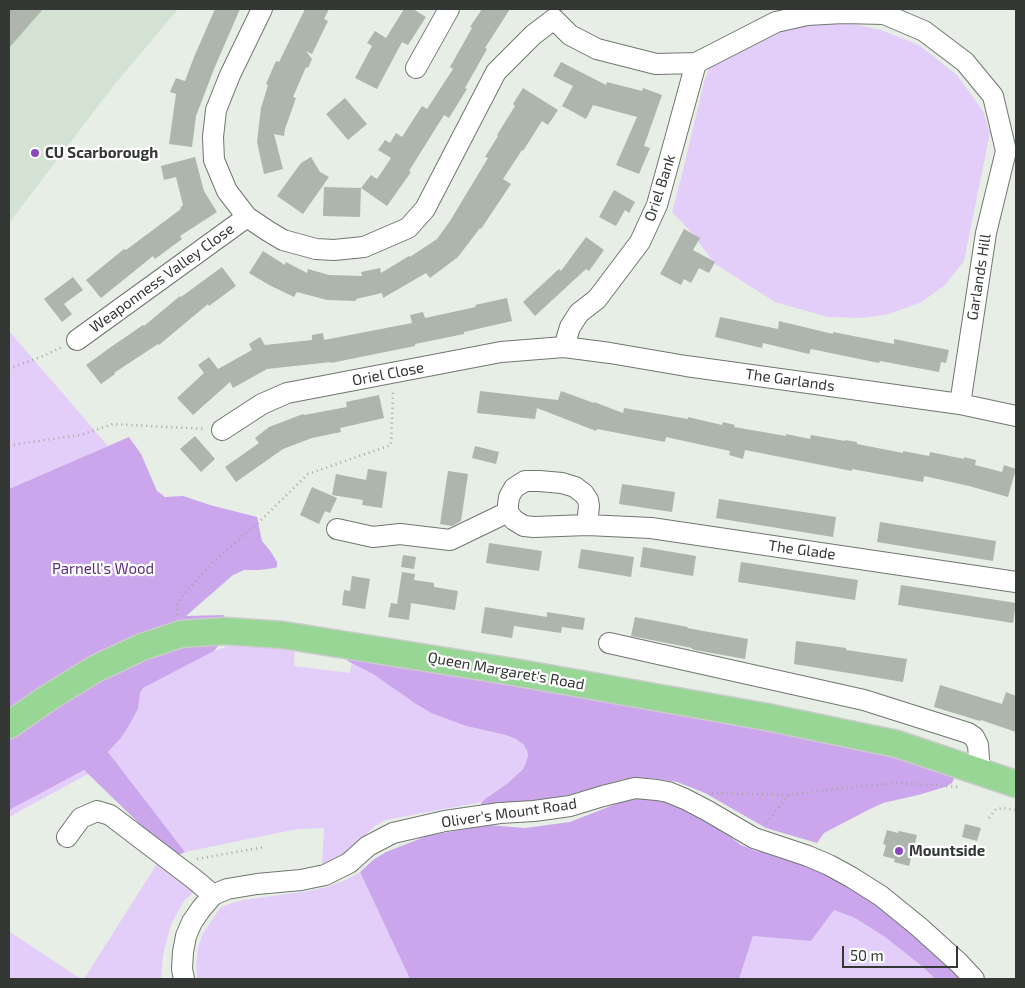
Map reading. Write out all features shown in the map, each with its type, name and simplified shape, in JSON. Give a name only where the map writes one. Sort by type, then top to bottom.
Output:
[{"type":"main road","name":"Queen Margaret's Road","points":[[9,725],[95,669],[142,647],[181,634],[226,631],[283,635],[514,672],[767,717],[896,744],[971,780],[1016,784]]},
{"type":"street","points":[[262,9],[230,75],[216,110],[213,136],[214,160],[227,191],[247,216],[283,240],[316,249],[334,250],[364,247],[408,228],[425,210],[496,72],[553,14],[570,36],[597,49],[656,64],[696,63],[776,22],[807,15],[843,13],[884,14],[924,30],[965,62],[993,96],[1011,152]]},
{"type":"street","points":[[416,68],[449,9]]},
{"type":"street","name":"Oriel Bank","points":[[564,348],[570,327],[579,313],[597,298],[640,242],[657,205],[696,63]]},
{"type":"street","name":"Garlands Hill","points":[[960,404],[986,233],[1011,152]]},
{"type":"street","name":"Weaponness Valley Close","points":[[77,340],[247,216]]},
{"type":"street","name":"Oriel Close","points":[[222,430],[262,404],[287,393],[501,352],[564,348]]},
{"type":"street","name":"The Garlands","points":[[564,348],[610,352],[686,366],[960,404],[1016,416]]},
{"type":"street","points":[[337,530],[373,537],[400,534],[450,540],[508,512],[510,497],[514,488],[525,481],[539,480],[575,487],[584,494],[589,506],[587,525]]},
{"type":"street","name":"The Glade","points":[[508,512],[514,520],[524,526],[587,525],[651,528],[1016,582]]},
{"type":"street","points":[[609,643],[864,700],[968,733],[974,737],[978,744],[971,780]]},
{"type":"street","name":"Oliver's Mount Road","points":[[213,895],[227,889],[301,880],[325,875],[349,863],[368,846],[393,833],[445,821],[500,813],[534,812],[570,806],[635,788],[657,790],[668,792],[684,799],[754,838],[829,865],[881,896],[918,926],[974,979]]},
{"type":"street","points":[[67,837],[81,818],[96,811],[110,815],[213,895],[201,908],[186,936],[182,970],[184,979]]},
{"type":"path","points":[[9,369],[77,340]]},
{"type":"path","points":[[181,634],[177,608],[184,594],[216,560],[260,521],[308,474],[391,445],[393,372]]},
{"type":"path","points":[[9,446],[80,435],[113,424],[222,430]]},
{"type":"path","points":[[705,793],[789,795],[898,783],[971,780]]},
{"type":"path","points":[[754,838],[789,795]]},
{"type":"path","points":[[989,818],[996,810],[1004,808],[1016,810]]},
{"type":"path","points":[[180,869],[199,858],[264,847]]},
{"type":"shaded area","name":"CU Scarborough","points":[[9,9],[178,9],[115,84],[9,223]]},
{"type":"shaded area","points":[[840,21],[881,30],[919,45],[957,75],[983,111],[990,133],[964,261],[946,284],[922,302],[889,314],[863,318],[828,317],[775,302],[715,264],[691,232],[672,212],[709,68],[778,28]]},
{"type":"shaded area","points":[[9,331],[108,446],[9,489]]},
{"type":"shaded area","points":[[260,643],[295,650],[294,666],[350,673],[352,662],[431,713],[466,726],[511,736],[520,741],[528,756],[525,765],[508,783],[489,795],[482,802],[385,820],[375,826],[344,854],[322,864],[324,828],[297,829],[185,852],[108,752],[121,738],[131,722],[138,709],[140,693],[143,688],[214,651],[234,644]]},
{"type":"shaded area","points":[[84,770],[88,774],[9,817],[9,809]]},
{"type":"shaded area","points":[[160,859],[196,890],[183,902],[171,925],[163,955],[161,979],[84,979]]},
{"type":"shaded area","points":[[360,872],[410,979],[197,979],[196,964],[202,935],[220,908],[243,900],[327,887]]},
{"type":"shaded area","points":[[834,910],[855,918],[885,937],[935,979],[739,979],[753,936],[811,941]]},
{"type":"shaded area","points":[[9,928],[10,932],[81,979],[9,979]]},
{"type":"green space","name":"Parnell's Wood","points":[[129,437],[141,454],[157,491],[165,497],[183,496],[257,517],[262,541],[277,562],[277,567],[275,568],[244,570],[233,575],[186,616],[224,615],[219,645],[214,651],[143,688],[140,693],[138,709],[131,722],[121,738],[108,752],[185,852],[174,857],[84,770],[9,810],[9,489]]},
{"type":"green space","points":[[346,656],[860,745],[955,777],[952,783],[945,787],[883,803],[870,809],[824,833],[817,843],[766,828],[705,793],[690,787],[677,782],[651,778],[624,779],[552,799],[481,805],[486,798],[508,783],[522,770],[528,756],[523,744],[506,735],[466,726],[431,713],[373,674],[348,661]]},
{"type":"green space","points":[[659,798],[703,816],[741,845],[756,851],[794,859],[835,877],[898,918],[965,979],[935,979],[885,937],[855,918],[834,910],[811,941],[753,936],[739,979],[410,979],[360,872],[373,860],[386,852],[427,836],[488,825],[525,828],[570,822],[621,802]]},
{"type":"building","points":[[9,9],[43,9],[9,48]]},
{"type":"building","points":[[215,9],[240,9],[196,116],[192,147],[169,144],[176,94],[170,92],[176,78],[185,81]]},
{"type":"building","points":[[305,9],[329,9],[324,19],[328,21],[312,54],[306,51],[312,59],[308,68],[306,67],[293,97],[296,98],[284,136],[274,134],[283,169],[264,174],[257,142],[261,108],[268,85],[266,84],[276,61],[279,62]]},
{"type":"building","points":[[404,9],[413,9],[426,17],[408,45],[402,42],[377,89],[355,78],[372,46],[367,43],[375,31],[386,38]]},
{"type":"building","points":[[482,9],[510,9],[485,48],[487,49],[465,88],[467,89],[449,118],[444,115],[409,171],[411,172],[387,206],[361,188],[371,175],[377,179],[391,158],[378,150],[385,140],[390,143],[396,133],[402,137],[422,106],[427,109],[453,69],[450,67],[472,28],[470,27]]},
{"type":"building","points":[[561,62],[606,85],[607,82],[642,91],[643,88],[662,95],[644,146],[650,148],[639,174],[616,165],[637,117],[593,105],[586,119],[562,106],[573,86],[553,76]]},
{"type":"building","points":[[523,88],[558,110],[548,125],[542,121],[503,179],[511,184],[481,229],[458,257],[430,278],[426,273],[383,298],[382,293],[356,299],[356,301],[327,300],[297,292],[294,297],[249,273],[263,251],[285,265],[286,262],[307,273],[308,269],[329,275],[362,276],[361,272],[380,268],[381,273],[437,239],[488,158],[485,157],[515,106],[513,104]]},
{"type":"building","points":[[345,98],[367,124],[348,140],[326,114]]},
{"type":"building","points":[[195,157],[204,191],[217,212],[180,236],[182,239],[155,259],[153,256],[101,298],[86,280],[124,249],[126,250],[181,209],[183,205],[176,177],[164,180],[161,166]]},
{"type":"building","points":[[311,157],[320,172],[329,177],[303,214],[277,196],[301,163]]},
{"type":"building","points":[[324,187],[361,188],[360,217],[323,216]]},
{"type":"building","points":[[614,190],[635,202],[629,213],[625,210],[616,226],[599,217]]},
{"type":"building","points":[[684,229],[700,238],[693,250],[715,262],[709,273],[699,268],[691,283],[684,279],[681,285],[660,274]]},
{"type":"building","points":[[586,237],[604,250],[589,271],[586,269],[535,316],[523,302],[559,269],[561,271]]},
{"type":"building","points":[[222,267],[236,286],[209,306],[208,304],[159,345],[114,373],[101,384],[86,365],[144,326],[180,296]]},
{"type":"building","points":[[73,277],[83,290],[64,304],[72,314],[62,322],[44,299]]},
{"type":"building","points":[[507,298],[512,321],[464,332],[464,334],[415,344],[415,346],[331,363],[267,369],[233,388],[230,382],[193,415],[177,398],[204,373],[198,365],[209,357],[218,369],[252,350],[249,344],[260,337],[265,345],[312,340],[312,335],[323,333],[324,340],[412,323],[410,315],[423,312],[425,318]]},
{"type":"building","points":[[720,317],[778,329],[779,321],[833,334],[833,332],[894,344],[894,339],[949,350],[946,363],[941,362],[939,372],[880,361],[879,363],[811,349],[809,354],[763,343],[762,348],[715,337]]},
{"type":"building","points":[[480,391],[558,400],[561,391],[623,413],[624,408],[688,419],[688,417],[722,425],[723,422],[735,425],[734,427],[786,436],[786,434],[810,439],[811,435],[857,442],[857,444],[903,453],[903,451],[929,456],[930,452],[964,459],[964,457],[976,460],[975,465],[1002,472],[1004,465],[1016,469],[1008,497],[924,476],[923,482],[852,469],[852,471],[745,450],[743,459],[729,455],[730,451],[666,437],[665,442],[597,429],[596,431],[537,408],[535,419],[477,413]]},
{"type":"building","points":[[379,395],[384,418],[340,428],[341,432],[312,438],[283,449],[236,482],[225,467],[259,443],[255,438],[269,427],[303,414],[347,407],[346,402]]},
{"type":"building","points":[[195,436],[215,459],[201,472],[180,449]]},
{"type":"building","points":[[475,446],[499,452],[496,464],[472,458]]},
{"type":"building","points":[[368,469],[387,472],[382,508],[362,505],[363,500],[332,495],[336,474],[366,480]]},
{"type":"building","points":[[448,471],[468,474],[461,521],[452,526],[440,524]]},
{"type":"building","points":[[622,484],[675,492],[672,512],[619,504]]},
{"type":"building","points":[[312,487],[337,498],[330,513],[325,511],[319,524],[300,515]]},
{"type":"building","points":[[719,499],[836,517],[833,537],[716,518]]},
{"type":"building","points":[[880,522],[996,541],[993,561],[877,542]]},
{"type":"building","points":[[489,543],[542,551],[539,571],[486,563]]},
{"type":"building","points":[[643,547],[696,556],[693,576],[640,567]]},
{"type":"building","points":[[581,549],[634,557],[631,577],[578,568]]},
{"type":"building","points":[[403,555],[416,557],[414,569],[401,567]]},
{"type":"building","points":[[741,562],[858,580],[855,600],[738,582]]},
{"type":"building","points":[[402,572],[415,574],[414,580],[434,583],[434,587],[458,591],[455,610],[411,603],[409,620],[388,617],[391,603],[397,604]]},
{"type":"building","points":[[352,576],[370,579],[365,609],[342,605],[344,590],[350,591]]},
{"type":"building","points":[[901,585],[1016,603],[1013,623],[898,605]]},
{"type":"building","points":[[485,607],[547,617],[547,612],[585,618],[583,630],[562,627],[561,633],[514,626],[512,638],[481,633]]},
{"type":"building","points":[[635,617],[748,639],[745,659],[631,636]]},
{"type":"building","points":[[796,641],[907,659],[903,682],[794,664]]},
{"type":"building","points":[[940,685],[1002,704],[1006,692],[1016,696],[1016,732],[934,707]]},
{"type":"building","points":[[965,824],[981,828],[977,841],[962,837]]},
{"type":"building","name":"Mountside","points":[[887,830],[917,835],[909,866],[894,862],[895,859],[883,856],[886,845],[883,844]]},
{"type":"place","name":"CU Scarborough","points":[[35,153]]},
{"type":"place","name":"Mountside","points":[[899,851]]}]
